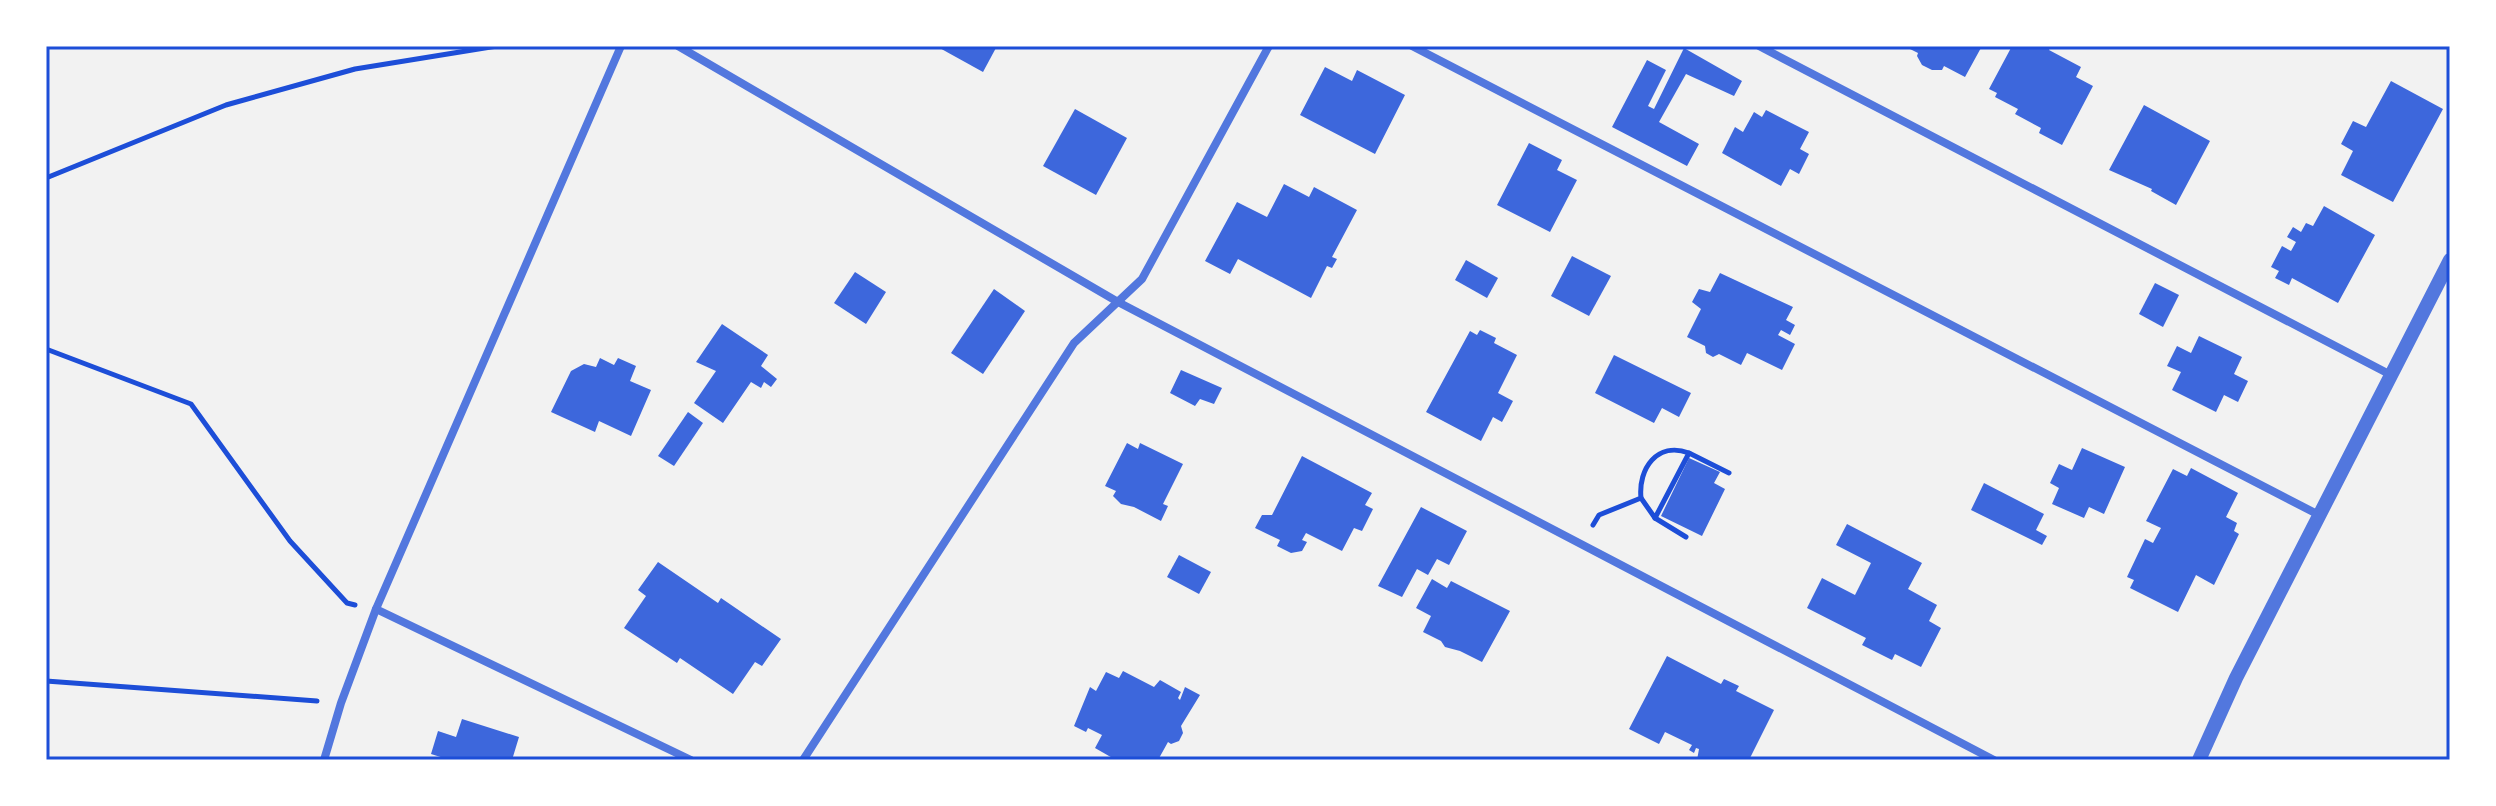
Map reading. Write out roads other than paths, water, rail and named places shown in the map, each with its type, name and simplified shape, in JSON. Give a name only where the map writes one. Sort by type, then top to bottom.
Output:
[{"type":"street","points":[[324,760],[341,703],[376,609],[621,46]]},
{"type":"street","points":[[678,46],[1118,302],[1994,760]]},
{"type":"street","points":[[803,760],[1074,343],[1142,279],[1269,46]]},
{"type":"street","points":[[1412,46],[2320,516]]},
{"type":"street","points":[[1759,46],[2391,375]]},
{"type":"street","points":[[2199,760],[2236,678],[2450,260]]},
{"type":"street","points":[[376,609],[691,760]]}]
